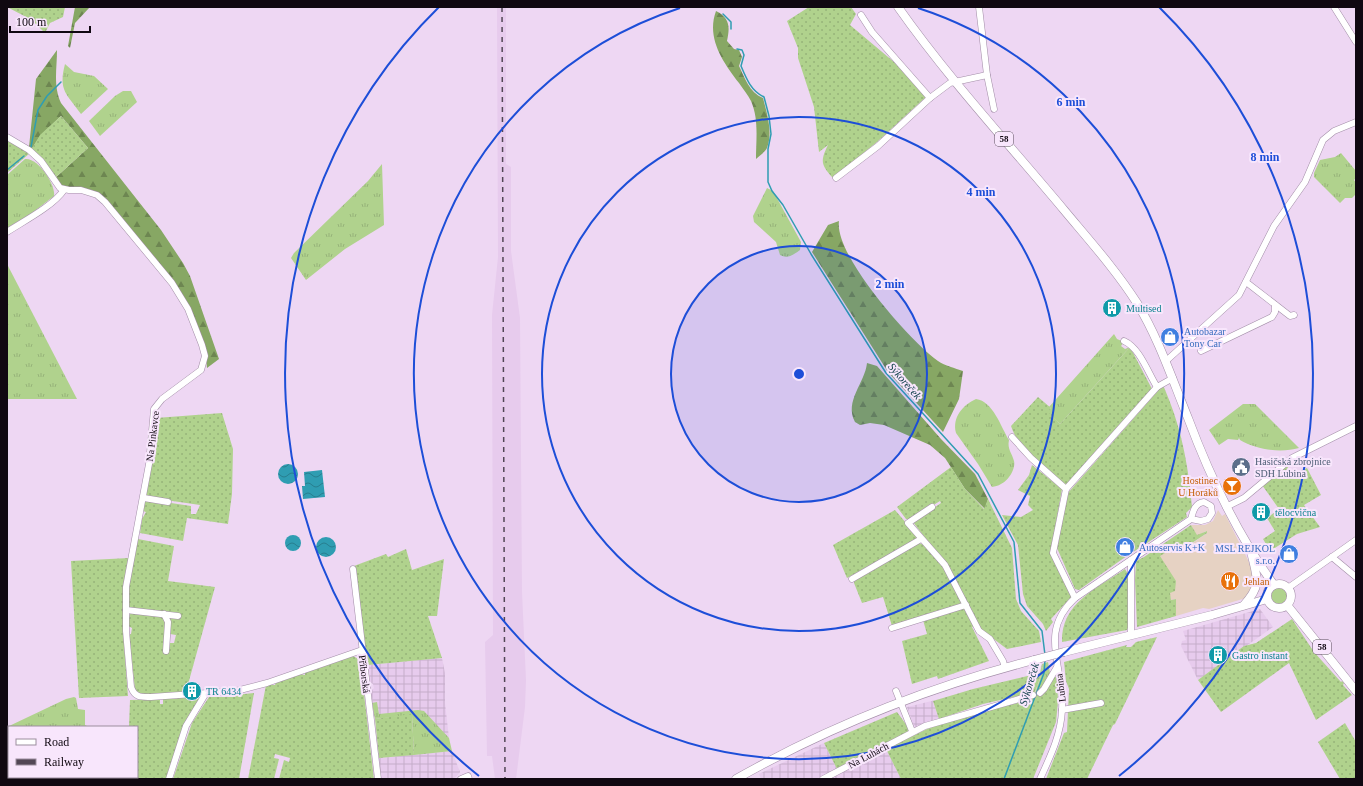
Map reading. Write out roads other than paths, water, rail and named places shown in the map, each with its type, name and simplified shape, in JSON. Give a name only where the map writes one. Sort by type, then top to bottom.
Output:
[{"type":"main road","name":"58","points":[[898,7],[956,82],[1124,284],[1149,326],[1166,361],[1188,419],[1226,507],[1250,550],[1274,585]]},
{"type":"main road","points":[[1243,606],[1255,592],[1258,582],[1250,550]]},
{"type":"main road","points":[[1282,584],[1288,588],[1291,597],[1287,605],[1282,608],[1275,607],[1270,604],[1267,599],[1268,591],[1274,585],[1282,584]]},
{"type":"main road","points":[[736,779],[805,742],[900,702],[1005,668],[1267,599]]},
{"type":"main road","name":"58","points":[[1287,605],[1356,691]]},
{"type":"street","points":[[979,7],[986,75],[994,109]]},
{"type":"street","points":[[1334,7],[1356,42]]},
{"type":"street","points":[[861,15],[872,32],[930,98]]},
{"type":"street","points":[[836,178],[878,146],[930,98],[950,82],[986,75]]},
{"type":"street","points":[[1166,361],[1239,295],[1274,226],[1304,182],[1323,140],[1334,131],[1356,122]]},
{"type":"street","points":[[7,137],[29,150],[41,162],[56,185],[64,190],[49,204],[7,232]]},
{"type":"street","name":"Na Pinkavce","points":[[64,190],[88,191],[105,202],[172,283],[188,309],[204,352],[201,370],[162,399],[154,409],[152,449],[144,498],[127,580],[127,644],[131,687],[134,694],[138,697],[151,697],[236,691],[267,683],[362,650]]},
{"type":"street","points":[[1246,282],[1290,316],[1294,315]]},
{"type":"street","points":[[1201,351],[1272,317],[1275,312],[1275,305]]},
{"type":"street","points":[[1124,341],[1129,343],[1135,350],[1156,387]]},
{"type":"street","points":[[1075,598],[1053,553],[1066,489],[1156,387],[1173,378]]},
{"type":"street","points":[[1226,507],[1244,498],[1292,458],[1356,426]]},
{"type":"street","points":[[1012,437],[1031,458],[1066,489]]},
{"type":"street","points":[[144,498],[168,502]]},
{"type":"street","points":[[932,507],[908,523],[945,566],[979,631],[990,639],[1005,668]]},
{"type":"street","name":"Lubina","points":[[1040,779],[1058,736],[1062,710],[1062,689],[1054,646],[1055,628],[1064,610],[1075,598],[1191,519]]},
{"type":"street","points":[[852,579],[921,538]]},
{"type":"street","points":[[1288,588],[1356,540]]},
{"type":"street","points":[[1332,557],[1356,577]]},
{"type":"street","points":[[1131,560],[1131,635]]},
{"type":"street","name":"Příborská","points":[[353,569],[378,779]]},
{"type":"street","points":[[892,628],[966,605]]},
{"type":"street","points":[[126,610],[178,616]]},
{"type":"street","points":[[164,614],[168,622],[166,651]]},
{"type":"street","name":"Na Luhách","points":[[823,779],[912,731],[943,720],[1036,694],[1044,689],[1057,667]]},
{"type":"street","points":[[896,691],[912,731]]},
{"type":"street","points":[[169,779],[186,726],[206,693]]},
{"type":"street","points":[[1062,710],[1101,703]]},
{"type":"street","points":[[461,779],[468,778]]},
{"type":"water","points":[[288,464],[295,467],[298,474],[295,481],[288,484],[281,481],[278,474],[281,467]]},
{"type":"water","points":[[322,470],[325,497],[303,499],[302,486],[305,486],[304,472]]},
{"type":"water","points":[[290,535],[296,535],[301,540],[299,549],[296,551],[290,551],[285,546],[285,540]]},
{"type":"water","points":[[326,537],[333,540],[336,547],[333,554],[326,557],[319,554],[316,547],[319,540]]},
{"type":"waterway","name":"Sýkoreček","points":[[723,14],[731,22],[731,29]]},
{"type":"waterway","name":"Sýkoreček","points":[[737,49],[742,50],[744,55],[741,66],[752,88],[764,97],[769,116],[771,134],[768,149],[768,182],[772,191],[783,205],[811,254],[886,373],[978,474],[1014,542],[1020,603],[1042,631],[1045,655]]},
{"type":"waterway","points":[[31,147],[38,110],[47,96],[61,82]]},
{"type":"waterway","points":[[7,170],[24,156]]},
{"type":"waterway","name":"Sýkoreček","points":[[1004,779],[1044,673],[1045,660]]},
{"type":"railway","points":[[502,7],[505,779]]},
{"type":"place","name":"Multised","points":[[1112,308]]},
{"type":"place","name":"Autobazar Tony Car","points":[[1170,337]]},
{"type":"place","name":"Hasičská zbrojnice SDH Lubina","points":[[1241,467]]},
{"type":"place","name":"Hostinec U Horáků","points":[[1232,486]]},
{"type":"place","name":"tělocvična","points":[[1261,512]]},
{"type":"place","name":"Autoservis K+K","points":[[1125,547]]},
{"type":"place","name":"MSL REJKOL s.r.o.","points":[[1289,554]]},
{"type":"place","name":"Jehlan","points":[[1230,581]]},
{"type":"place","name":"Gastro instant","points":[[1218,655]]},
{"type":"place","name":"TR 6434","points":[[192,691]]}]
